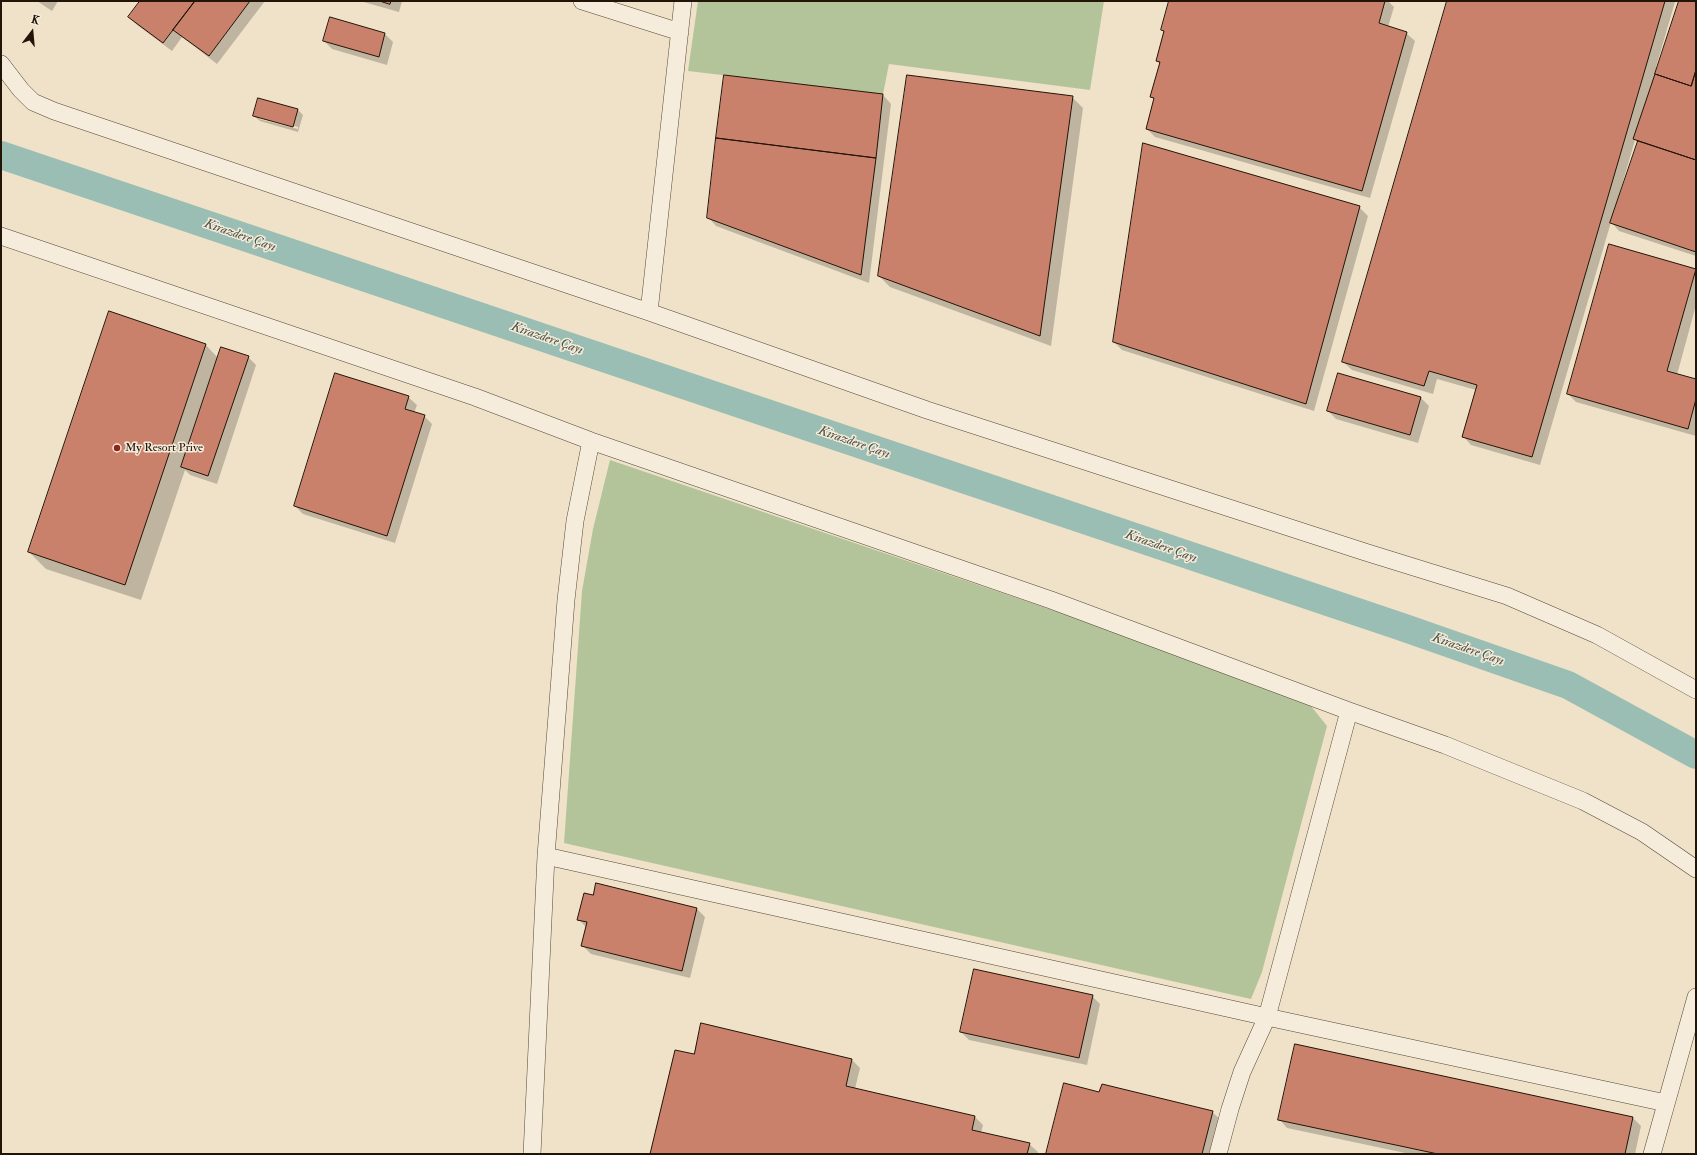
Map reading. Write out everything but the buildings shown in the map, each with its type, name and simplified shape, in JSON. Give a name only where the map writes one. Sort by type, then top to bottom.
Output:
[{"type":"street","points":[[582,1],[680,32]]},
{"type":"street","points":[[648,312],[683,1]]},
{"type":"street","points":[[1,64],[21,90],[33,102],[54,111],[648,312],[927,410],[1365,552],[1508,596],[1597,635],[1696,690]]},
{"type":"street","points":[[1,236],[475,397],[591,441],[1051,600],[1349,711],[1446,745],[1582,801],[1642,832],[1696,869]]},
{"type":"street","points":[[532,1154],[546,856],[566,600],[574,529],[591,441]]},
{"type":"street","points":[[1218,1154],[1242,1072],[1267,1017],[1349,711]]},
{"type":"street","points":[[546,856],[1267,1017],[1666,1103]]},
{"type":"street","points":[[1652,1154],[1696,997]]},
{"type":"green space","points":[[698,1],[1104,1],[1090,90],[889,64],[883,94],[688,71]]},
{"type":"green space","points":[[610,460],[1067,615],[1278,691],[1311,706],[1327,726],[1262,972],[1251,999],[564,843],[582,591],[593,529]]},
{"type":"waterway","name":"Kirazdere Çayı","points":[[1,155],[1402,627],[1568,685],[1696,755]]},
{"type":"place","name":"My Resort Prive","points":[[117,448]]}]
